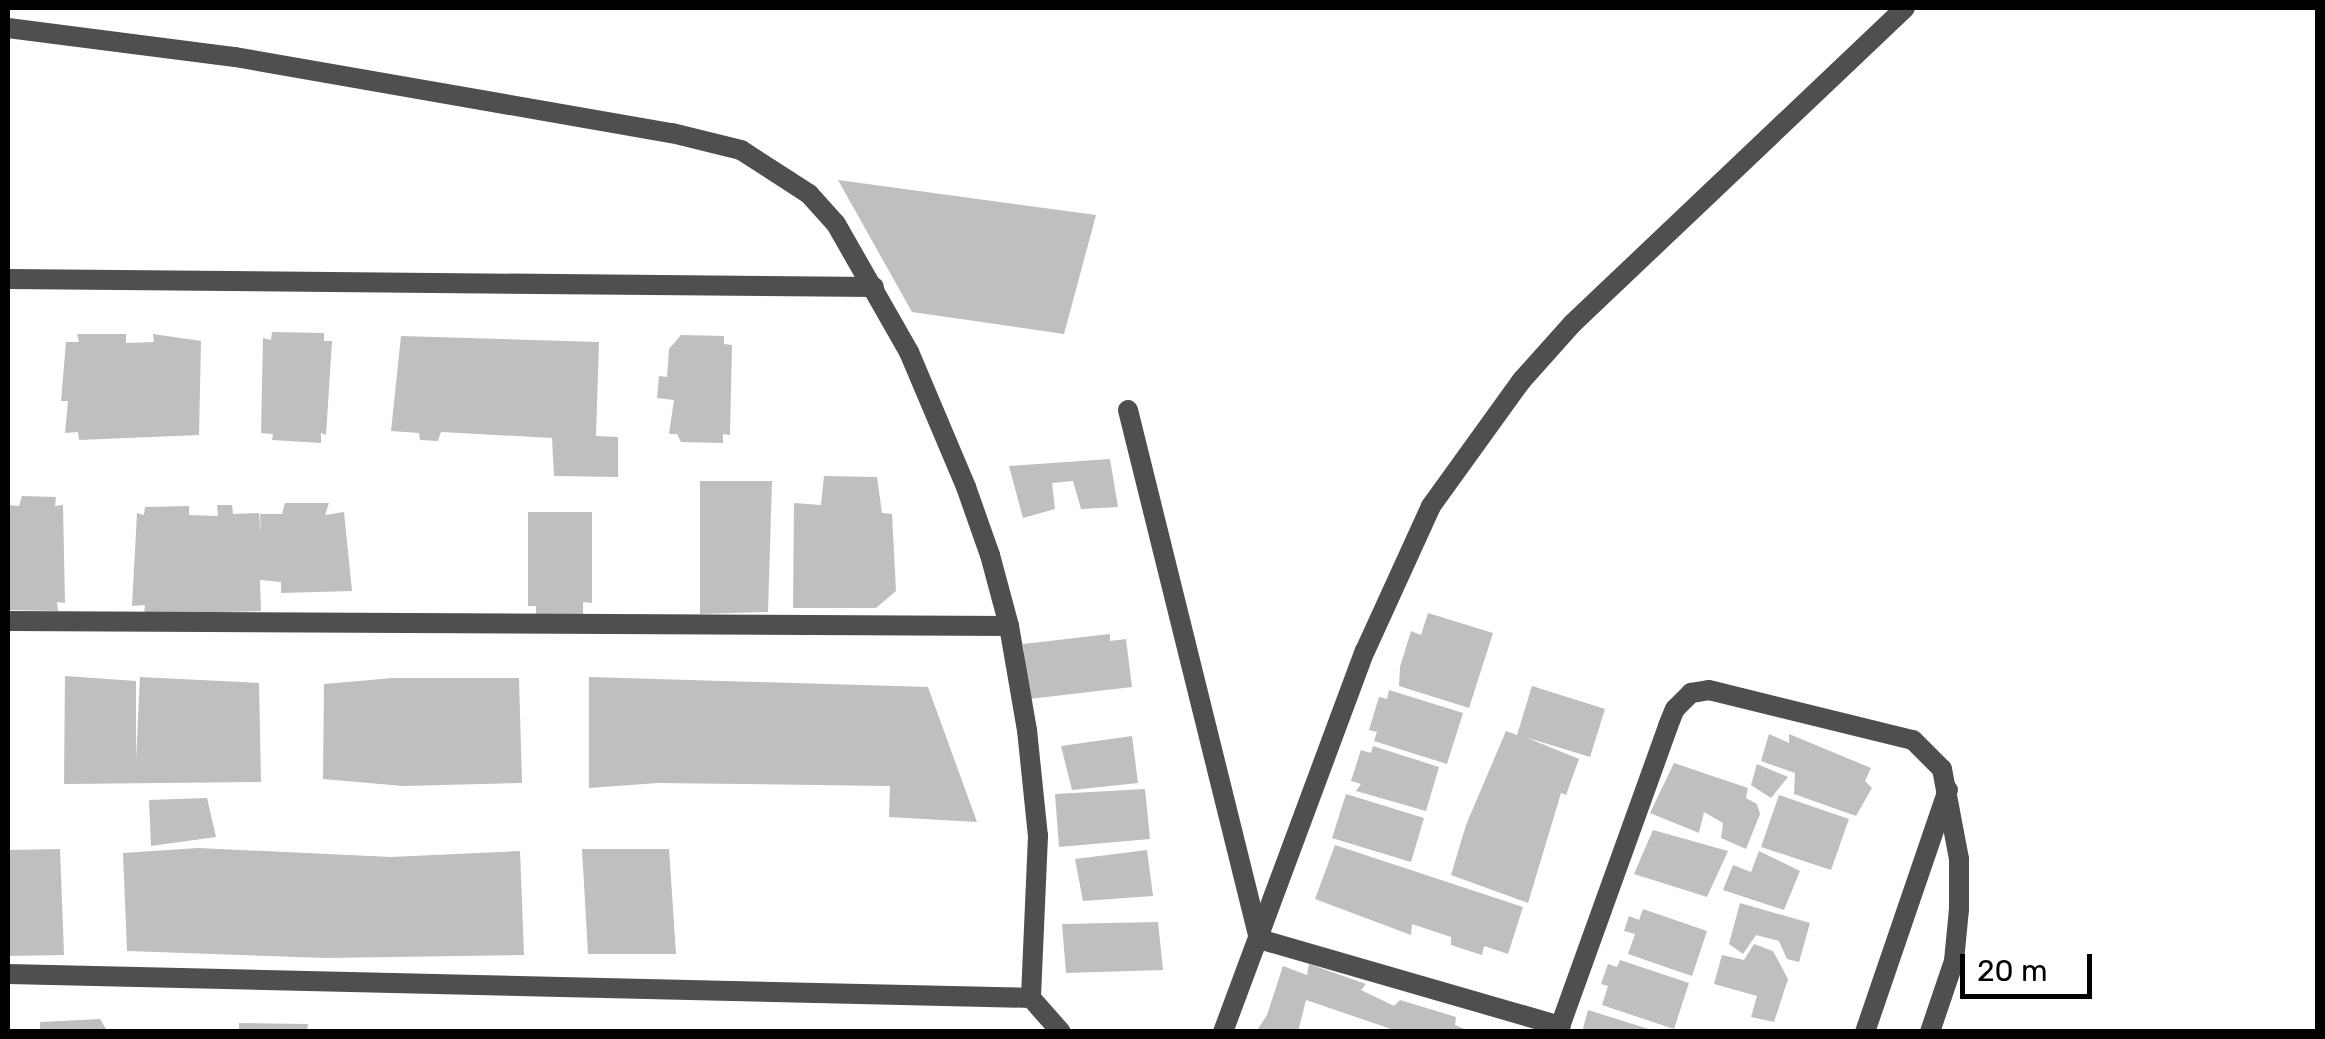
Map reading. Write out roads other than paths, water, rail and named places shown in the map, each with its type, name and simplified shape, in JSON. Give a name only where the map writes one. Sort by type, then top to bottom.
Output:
[{"type":"street","points":[[1223,1032],[1392,586],[1431,506],[1476,438],[1572,324],[1905,8]]},
{"type":"street","points":[[8,28],[235,57],[672,133],[740,150],[776,169],[809,194],[836,224],[874,287],[932,402],[966,486],[1009,626],[1027,730],[1038,836],[1031,998],[1061,1032]]},
{"type":"street","points":[[8,279],[874,287]]},
{"type":"street","points":[[1128,410],[1259,939]]},
{"type":"street","points":[[8,621],[1009,626]]},
{"type":"street","points":[[1259,939],[1560,1029],[1675,710],[1691,693],[1732,694],[1913,740],[1942,769],[1959,858],[1959,909],[1954,960],[1930,1032]]},
{"type":"street","points":[[1865,1032],[1948,790]]},
{"type":"street","points":[[8,974],[1031,998]]}]
